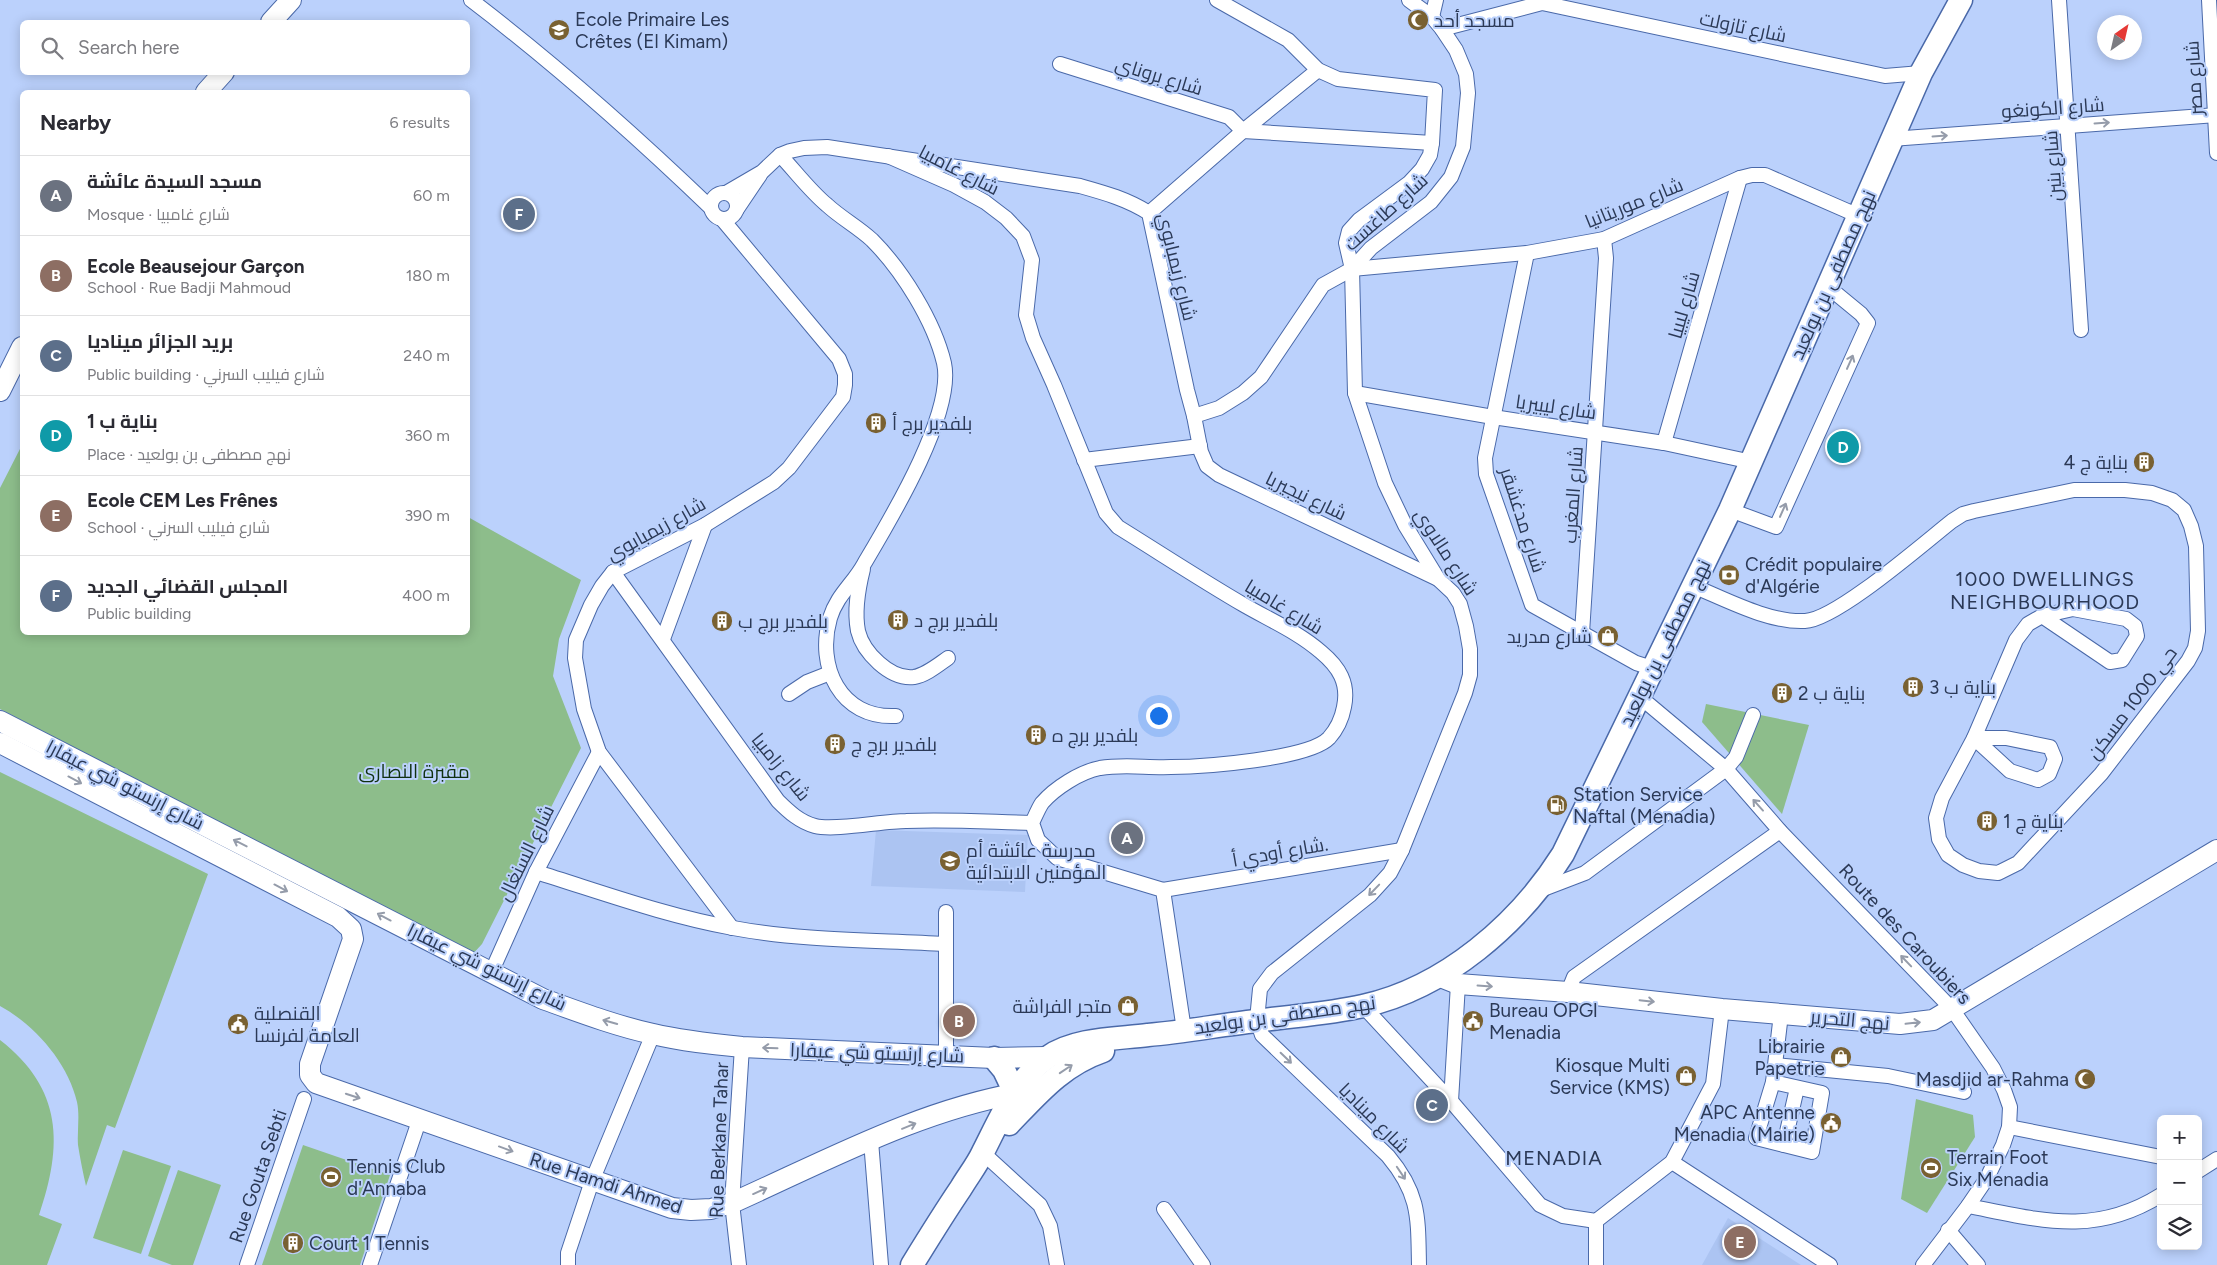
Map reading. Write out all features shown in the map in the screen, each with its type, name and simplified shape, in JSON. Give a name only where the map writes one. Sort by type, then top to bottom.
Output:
[{"type":"main road","points":[[273,20],[291,0]]},
{"type":"main road","name":"نهج مصطفى بن بولعيد","points":[[983,1153],[990,1134],[1030,1073],[1048,1057],[1060,1051],[1106,1038],[1148,1035],[1363,1006],[1448,980],[1537,891],[1563,854],[1730,510],[1891,139],[1921,73],[1961,0]]},
{"type":"main road","points":[[208,90],[221,75]]},
{"type":"main road","points":[[0,391],[20,351]]},
{"type":"main road","name":"شارع إرنستو شي عيفارا","points":[[0,721],[54,759],[348,925],[353,939],[310,1064],[310,1075]]},
{"type":"main road","name":"شارع إرنستو شي عيفارا","points":[[0,743],[54,759],[543,999],[603,1020],[653,1034],[702,1043],[742,1047],[994,1058],[1048,1057]]},
{"type":"main road","name":"نهج التحرير","points":[[1448,980],[1722,1009],[1900,1024],[1934,1020],[2217,850]]},
{"type":"main road","name":"نهج مصطفى بن بولعيد","points":[[983,1153],[1041,1089],[1074,1063],[1148,1035]]},
{"type":"main road","points":[[994,1058],[1004,1070],[1016,1093],[1041,1089]]},
{"type":"main road","name":"Rue Hamdi Ahmed","points":[[310,1075],[321,1085],[420,1118],[592,1181],[672,1208],[691,1210],[711,1209],[732,1203],[871,1141],[937,1114],[1016,1093]]},
{"type":"main road","points":[[912,1265],[983,1153]]},
{"type":"street","points":[[471,0],[528,44],[678,176],[711,208],[715,215],[722,219],[728,219],[736,211],[734,197],[678,176]]},
{"type":"street","points":[[1149,213],[1243,131],[1318,70],[1288,40],[1217,0]]},
{"type":"street","name":"شارع طاغست","points":[[1352,269],[1371,248],[1431,202],[1451,177],[1463,147],[1468,93],[1466,74],[1456,50],[1442,29],[1432,17],[1409,0]]},
{"type":"street","points":[[1432,17],[1436,0]]},
{"type":"street","name":"شارع بنين","points":[[2059,0],[2069,125],[2081,330]]},
{"type":"street","name":"شارع مصر","points":[[2209,0],[2217,153]]},
{"type":"street","name":"شارع تازولت","points":[[1442,29],[1542,2],[1885,76],[1921,73]]},
{"type":"street","name":"شارع بروناي","points":[[1060,64],[1228,117],[1243,131]]},
{"type":"street","name":"شارع مالاوي","points":[[1257,1020],[1260,989],[1272,973],[1370,894],[1390,873],[1402,850],[1470,675],[1466,626],[1460,604],[1453,593],[1438,579],[1405,525],[1384,483],[1355,393],[1352,269],[1346,243],[1349,231],[1359,220],[1409,183],[1422,169],[1430,154],[1432,143],[1434,90],[1338,79],[1318,70]]},
{"type":"street","name":"شارع الكونغو","points":[[1891,139],[2216,115]]},
{"type":"street","points":[[1243,131],[1432,143]]},
{"type":"street","name":"شارع زيمبابوي","points":[[722,194],[762,172],[780,155],[804,148],[827,148],[1080,186],[1116,196],[1149,213],[1194,416]]},
{"type":"street","points":[[780,155],[826,204],[870,239],[891,260],[908,284],[922,311],[944,363],[944,390],[939,415],[923,454],[864,566],[838,598],[830,617],[825,649],[830,673],[838,689],[851,702],[870,712],[883,716],[896,716]]},
{"type":"street","name":"شارع غامبيا","points":[[888,156],[954,185],[985,202],[1006,218],[1023,236],[1032,260],[1026,315],[1033,338],[1106,513],[1118,527],[1244,605],[1292,630],[1321,651],[1338,667],[1346,690],[1340,721],[1329,738],[1301,752],[1240,762],[1171,768],[1127,766],[1098,768],[1055,790],[1041,804],[1032,823]]},
{"type":"street","name":"شارع زيمبابوي","points":[[751,254],[736,211],[762,172]]},
{"type":"street","name":"شارع موريتانيا","points":[[1352,269],[1527,253],[1604,240],[1740,178],[1752,175],[1765,175],[1859,216]]},
{"type":"street","name":"شارع ليبيا","points":[[1664,442],[1740,178]]},
{"type":"street","points":[[711,208],[714,199],[722,194]]},
{"type":"street","name":"شارع زيمبابوي","points":[[722,219],[839,359],[845,374],[843,397],[789,468],[774,482],[705,525],[613,572],[591,605],[579,632],[576,649],[577,675],[584,709],[599,752],[732,928]]},
{"type":"street","name":"شارع المغرب","points":[[1582,633],[1606,258],[1604,240]]},
{"type":"street","name":"شارع مدغشقر","points":[[1527,253],[1484,458],[1486,474],[1532,605],[1636,663],[1652,668]]},
{"type":"street","points":[[1194,416],[1219,408],[1243,393],[1261,377],[1323,285],[1352,269]]},
{"type":"street","points":[[1730,510],[1776,527],[1868,323],[1861,314],[1827,286]]},
{"type":"street","name":"شارع ليبيريا","points":[[1355,393],[1492,417],[1664,442],[1752,462]]},
{"type":"street","name":"شارع نيجيريا","points":[[1194,416],[1200,446],[1207,466],[1219,475],[1438,579]]},
{"type":"street","points":[[1084,460],[1200,446]]},
{"type":"street","name":"حي 1000 مسكن","points":[[1693,586],[1765,614],[1786,620],[1807,622],[1841,607],[1963,514],[2074,490],[2125,490],[2152,493],[2172,500],[2184,510],[2191,526],[2196,546],[2198,631],[2196,648],[2177,677],[2101,774],[2018,862],[1998,873],[1979,871],[1964,865],[1948,854],[1939,839],[1936,818],[1942,798],[1974,738],[2016,640],[2028,624],[2042,616],[2073,609],[2126,619],[2135,626],[2138,636],[2122,660],[2110,662],[2042,616]]},
{"type":"street","points":[[663,639],[705,525]]},
{"type":"street","points":[[864,566],[856,609],[858,632],[865,646],[878,662],[895,674],[914,677],[931,670],[948,658]]},
{"type":"street","name":"شارع زامبيا","points":[[613,572],[778,800],[789,812],[802,821],[816,826],[833,827],[905,821],[1032,823]]},
{"type":"street","points":[[789,694],[807,682],[830,673]]},
{"type":"street","name":"Route des Caroubiers","points":[[1640,697],[1726,769],[1780,831],[1952,1009],[1993,1068],[2004,1090],[2010,1107],[2009,1127],[2003,1145],[1987,1178],[1923,1265]]},
{"type":"street","points":[[1537,891],[1585,873],[1726,769],[1736,756],[1753,715]]},
{"type":"street","points":[[1974,738],[2006,738],[2050,747],[2055,759],[2049,774],[2038,780],[2010,771],[1974,738]]},
{"type":"street","name":"شارع السنغال","points":[[491,973],[536,872],[599,752]]},
{"type":"street","points":[[1032,823],[1038,840],[1057,858],[1163,890],[1184,1030]]},
{"type":"street","points":[[1568,992],[1574,977],[1780,831]]},
{"type":"street","name":"شارع أودي أ.","points":[[1163,890],[1402,850]]},
{"type":"street","points":[[536,872],[686,918],[732,928],[769,934],[945,944]]},
{"type":"street","points":[[946,912],[946,1056]]},
{"type":"street","points":[[1448,980],[1451,1101]]},
{"type":"street","points":[[1363,1006],[1451,1101],[1540,1205],[1563,1216],[1596,1221],[1672,1162],[1713,1084],[1722,1009]]},
{"type":"street","points":[[1773,1082],[1822,1093],[1812,1152],[1756,1138],[1773,1082],[1781,1014]]},
{"type":"street","name":"شارع ميناديا","points":[[1257,1020],[1262,1035],[1388,1156],[1401,1172],[1411,1190],[1417,1211],[1419,1265]]},
{"type":"street","points":[[568,1265],[568,1253],[592,1181],[653,1034]]},
{"type":"street","name":"Rue Berkane Tahar","points":[[739,1265],[732,1203],[742,1047]]},
{"type":"street","points":[[1776,1065],[1888,1076],[1964,1092]]},
{"type":"street","points":[[1784,1145],[1797,1088]]},
{"type":"street","name":"Rue Gouta Sebti","points":[[248,1265],[304,1099]]},
{"type":"street","points":[[370,1265],[420,1118]]},
{"type":"street","points":[[2009,1127],[2157,1156]]},
{"type":"street","points":[[871,1141],[881,1265]]},
{"type":"street","points":[[983,1153],[1040,1205],[1050,1226],[1057,1265]]},
{"type":"street","points":[[1672,1162],[1830,1265]]},
{"type":"street","points":[[1968,1206],[2056,1222],[2086,1222],[2106,1219],[2127,1212],[2157,1197]]},
{"type":"street","points":[[1164,1209],[1203,1265]]},
{"type":"street","points":[[1596,1221],[1596,1265]]},
{"type":"street","points":[[1948,1230],[1978,1265]]},
{"type":"shaded area","name":"مدرسة عائشة أم المؤمنين الابتدائية","points":[[876,830],[1028,835],[1025,892],[871,886]]},
{"type":"shaded area","points":[[1728,1218],[1801,1265],[1702,1265]]},
{"type":"green space","name":"مقبرة النصارى","points":[[20,449],[20,635],[470,635],[470,518],[581,580],[559,639],[553,676],[581,748],[482,944],[471,956],[0,709],[0,488]]},
{"type":"green space","points":[[1706,704],[1809,725],[1782,814],[1702,722]]},
{"type":"green space","points":[[0,772],[208,874],[115,1128],[107,1125],[86,1186],[78,1145],[78,1113],[73,1087],[58,1059],[48,1046],[26,1024],[0,1006]]},
{"type":"green space","points":[[0,1040],[21,1059],[36,1078],[46,1098],[52,1120],[54,1142],[52,1165],[39,1215],[62,1224],[47,1265],[0,1265]]},
{"type":"green space","name":"Terrain Foot Six Menadia","points":[[1916,1099],[1973,1115],[1975,1137],[1927,1213],[1901,1199]]},
{"type":"green space","points":[[303,1145],[390,1175],[360,1265],[262,1265]]},
{"type":"green space","points":[[123,1150],[171,1166],[141,1254],[93,1238]]},
{"type":"green space","points":[[178,1170],[221,1185],[193,1265],[172,1265],[148,1256]]},
{"type":"place","name":"مسجد أحد","points":[[1418,20]]},
{"type":"place","name":"Ecole Primaire Les Crêtes (El Kimam)","points":[[559,30]]},
{"type":"place","name":"المجلس القضائي الجديد","points":[[519,214]]},
{"type":"place","name":"بلفدير برج أ","points":[[876,423]]},
{"type":"place","name":"بناية ب 1","points":[[1843,447]]},
{"type":"place","name":"بناية ج 4","points":[[2144,462]]},
{"type":"place","name":"Crédit populaire d'Algérie","points":[[1729,575]]},
{"type":"place","name":"بلفدير برج د","points":[[898,620]]},
{"type":"place","name":"بلفدير برج ب","points":[[722,621]]},
{"type":"place","name":"شارع مدريد","points":[[1608,636]]},
{"type":"place","name":"بناية ب 3","points":[[1913,687]]},
{"type":"place","name":"بناية ب 2","points":[[1782,693]]},
{"type":"place","name":"بلفدير برج ه","points":[[1036,735]]},
{"type":"place","name":"بلفدير برج ج","points":[[835,744]]},
{"type":"place","name":"Station Service Naftal (Menadia)","points":[[1557,805]]},
{"type":"place","name":"بناية ج 1","points":[[1987,821]]},
{"type":"place","name":"مسجد السيدة عائشة","points":[[1127,838]]},
{"type":"place","name":"مدرسة عائشة أم المؤمنين الابتدائية","points":[[950,861]]},
{"type":"place","name":"متجر الفراشة","points":[[1128,1006]]},
{"type":"place","name":"Ecole Beausejour Garçon","points":[[959,1021]]},
{"type":"place","name":"Bureau OPGI Menadia","points":[[1473,1021]]},
{"type":"place","name":"القنصلية العامة لفرنسا","points":[[238,1024]]},
{"type":"place","name":"Librairie Papetrie","points":[[1841,1057]]},
{"type":"place","name":"Kiosque Multi Service (KMS)","points":[[1686,1076]]},
{"type":"place","name":"Masdjid ar-Rahma","points":[[2085,1079]]},
{"type":"place","name":"بريد الجزائر ميناديا","points":[[1432,1105]]},
{"type":"place","name":"APC Antenne Menadia (Mairie)","points":[[1831,1123]]},
{"type":"place","name":"Terrain Foot Six Menadia","points":[[1931,1168]]},
{"type":"place","name":"Tennis Club d'Annaba","points":[[331,1177]]},
{"type":"place","name":"Ecole CEM Les Frênes","points":[[1740,1242]]},
{"type":"place","name":"Court 1 Tennis","points":[[293,1243]]},
{"type":"district","name":"1000 DWELLINGS NEIGHBOURHOOD","points":[[2045,590]]},
{"type":"district","name":"MENADIA","points":[[1554,1158]]}]
